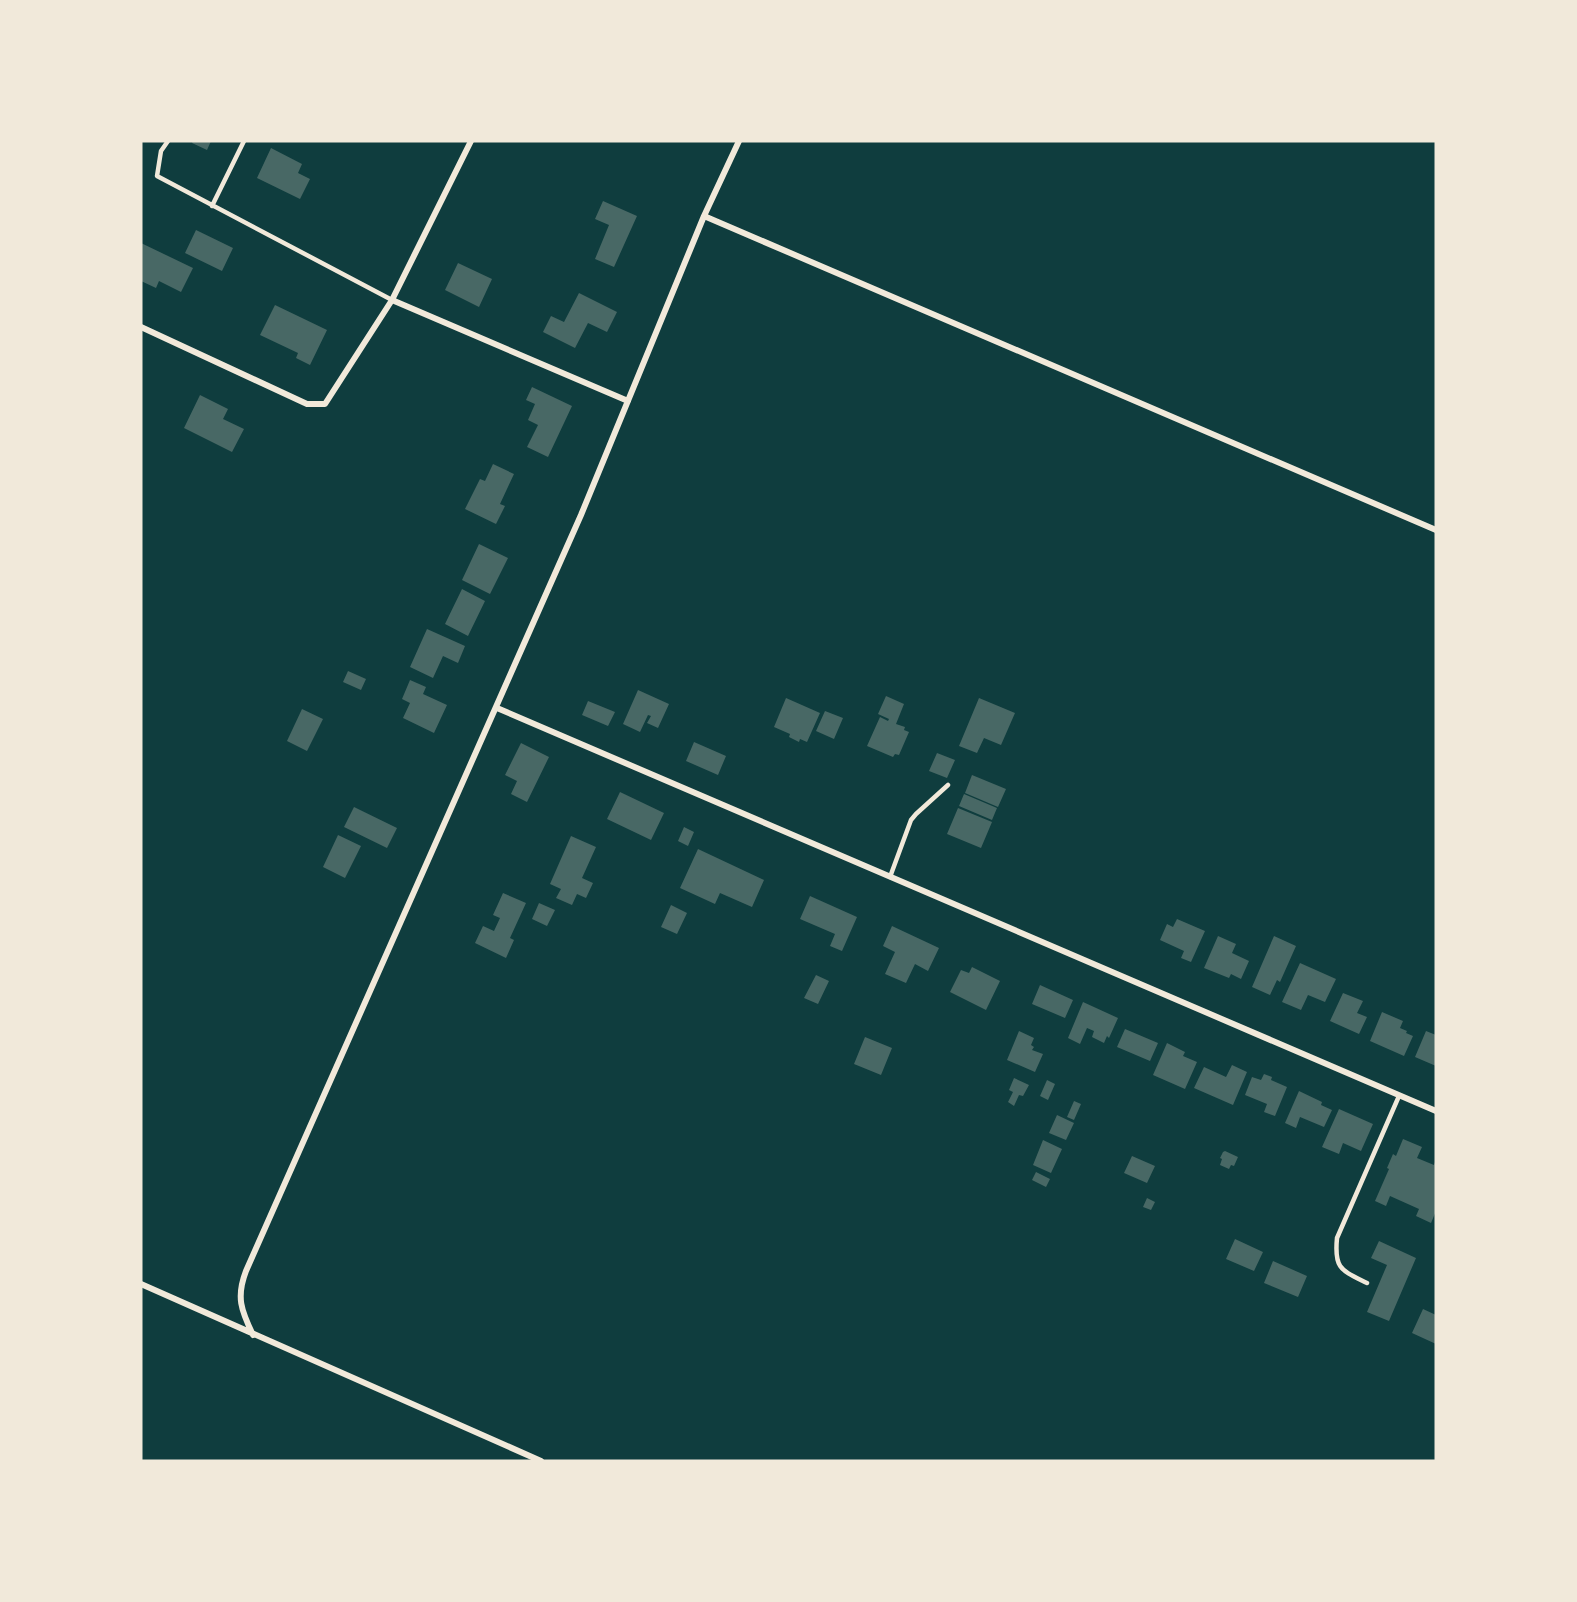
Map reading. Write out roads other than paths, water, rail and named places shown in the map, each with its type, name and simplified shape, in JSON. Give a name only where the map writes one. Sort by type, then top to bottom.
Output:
[{"type":"street","points":[[141,327],[307,404],[325,404],[392,300],[471,141]]},
{"type":"street","points":[[253,1335],[240,1302],[240,1287],[246,1271],[582,514],[704,216],[739,141]]},
{"type":"street","points":[[704,216],[1436,530]]},
{"type":"street","points":[[392,300],[628,401]]},
{"type":"street","points":[[496,708],[1436,1111]]},
{"type":"street","points":[[141,1284],[541,1461]]},
{"type":"lane","points":[[168,141],[161,151],[156,176],[392,300]]},
{"type":"lane","points":[[212,206],[244,141]]},
{"type":"lane","points":[[890,877],[911,820],[948,785]]},
{"type":"lane","points":[[1367,1283],[1345,1272],[1335,1257],[1337,1238],[1399,1096]]}]
